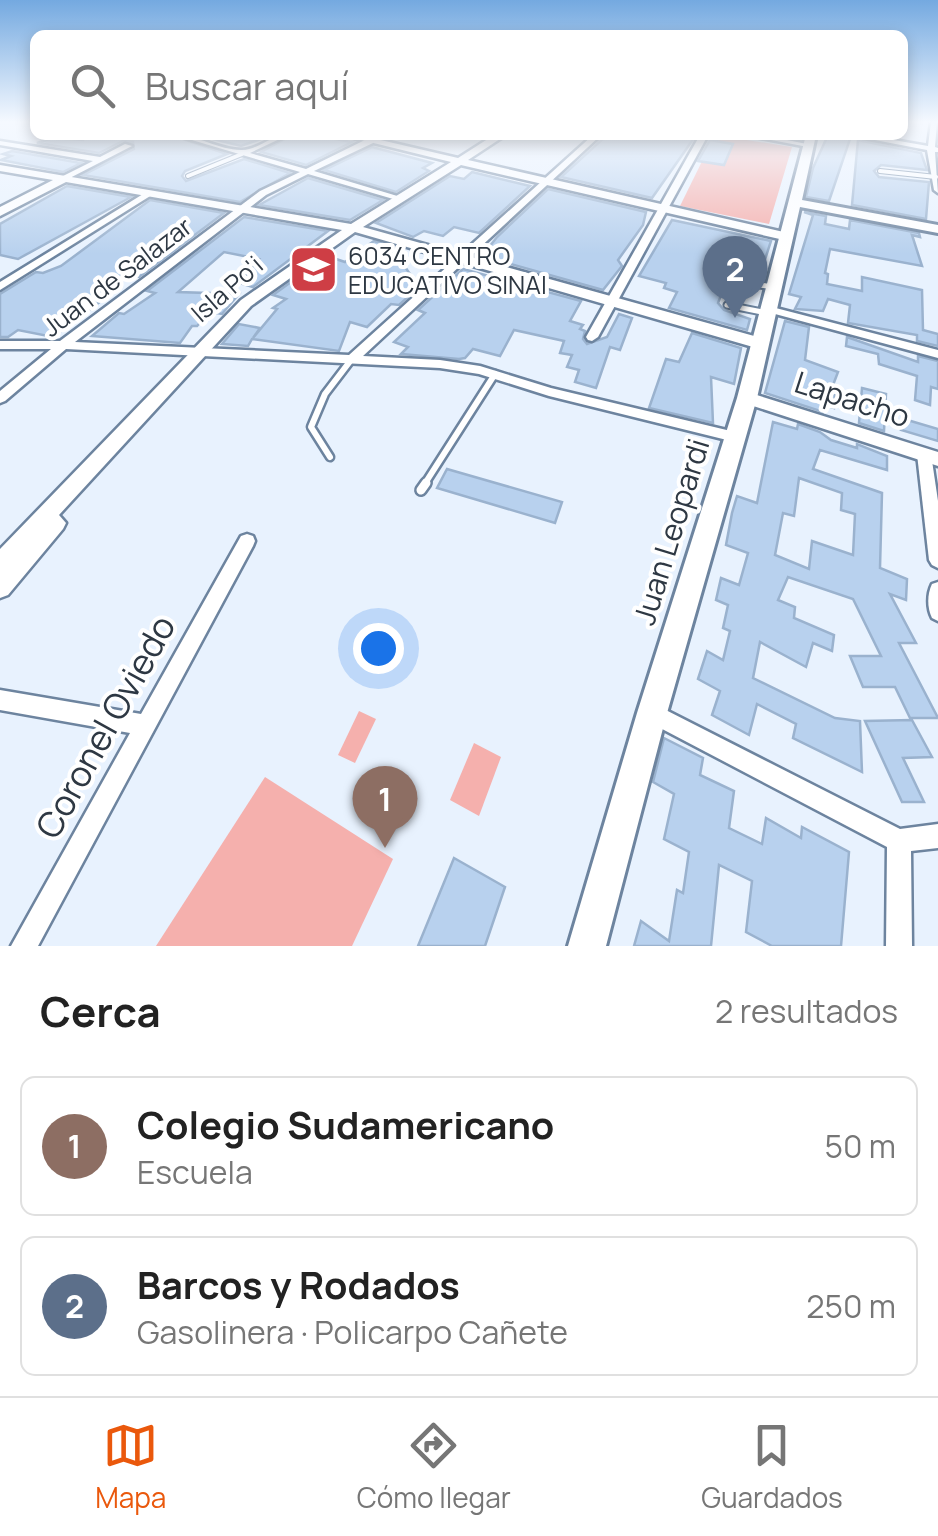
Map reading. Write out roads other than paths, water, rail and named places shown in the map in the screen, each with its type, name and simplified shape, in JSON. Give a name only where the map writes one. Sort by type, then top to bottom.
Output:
[{"type":"main road","name":"Juan Leopardi","points":[[587,946],[652,713],[748,398],[803,166]]},
{"type":"main road","points":[[794,202],[938,229]]},
{"type":"street","points":[[0,212],[89,166]]},
{"type":"street","points":[[284,166],[400,198]]},
{"type":"street","name":"Juan de Salazar","points":[[0,398],[242,209],[316,166]]},
{"type":"street","name":"Isla Po'i","points":[[0,564],[246,303],[451,166]]},
{"type":"street","points":[[469,166],[784,236]]},
{"type":"street","points":[[351,360],[565,166]]},
{"type":"street","points":[[592,337],[687,166]]},
{"type":"street","points":[[0,168],[353,228],[702,321],[759,342]]},
{"type":"street","points":[[936,177],[938,190]]},
{"type":"street","points":[[0,287],[150,193]]},
{"type":"street","points":[[769,303],[938,354]]},
{"type":"street","points":[[0,346],[63,345],[440,364],[495,374],[549,392],[735,437]]},
{"type":"street","name":"Lapacho","points":[[748,398],[931,457]]},
{"type":"street","name":"Isla Po'i","points":[[0,586],[76,499],[114,446]]},
{"type":"street","points":[[931,457],[938,560]]},
{"type":"street","name":"Coronel Oviedo","points":[[24,946],[247,540]]},
{"type":"street","points":[[938,590],[938,612]]},
{"type":"street","points":[[0,700],[144,725]]},
{"type":"street","points":[[652,713],[899,841],[938,836]]},
{"type":"street","points":[[899,841],[899,946]]},
{"type":"lane","points":[[188,176],[212,166]]},
{"type":"lane","points":[[880,171],[936,177]]},
{"type":"lane","points":[[742,295],[747,283],[769,303]]},
{"type":"lane","points":[[727,305],[769,303]]},
{"type":"lane","points":[[330,457],[311,427],[314,413],[351,360]]},
{"type":"lane","points":[[422,490],[495,374]]},
{"type":"place","name":"6034 CENTRO EDUCATIVO SINAI","points":[[313,270]]},
{"type":"place","name":"Barcos y Rodados","points":[[735,318]]},
{"type":"place","name":"Colegio Sudamericano","points":[[385,848]]}]
